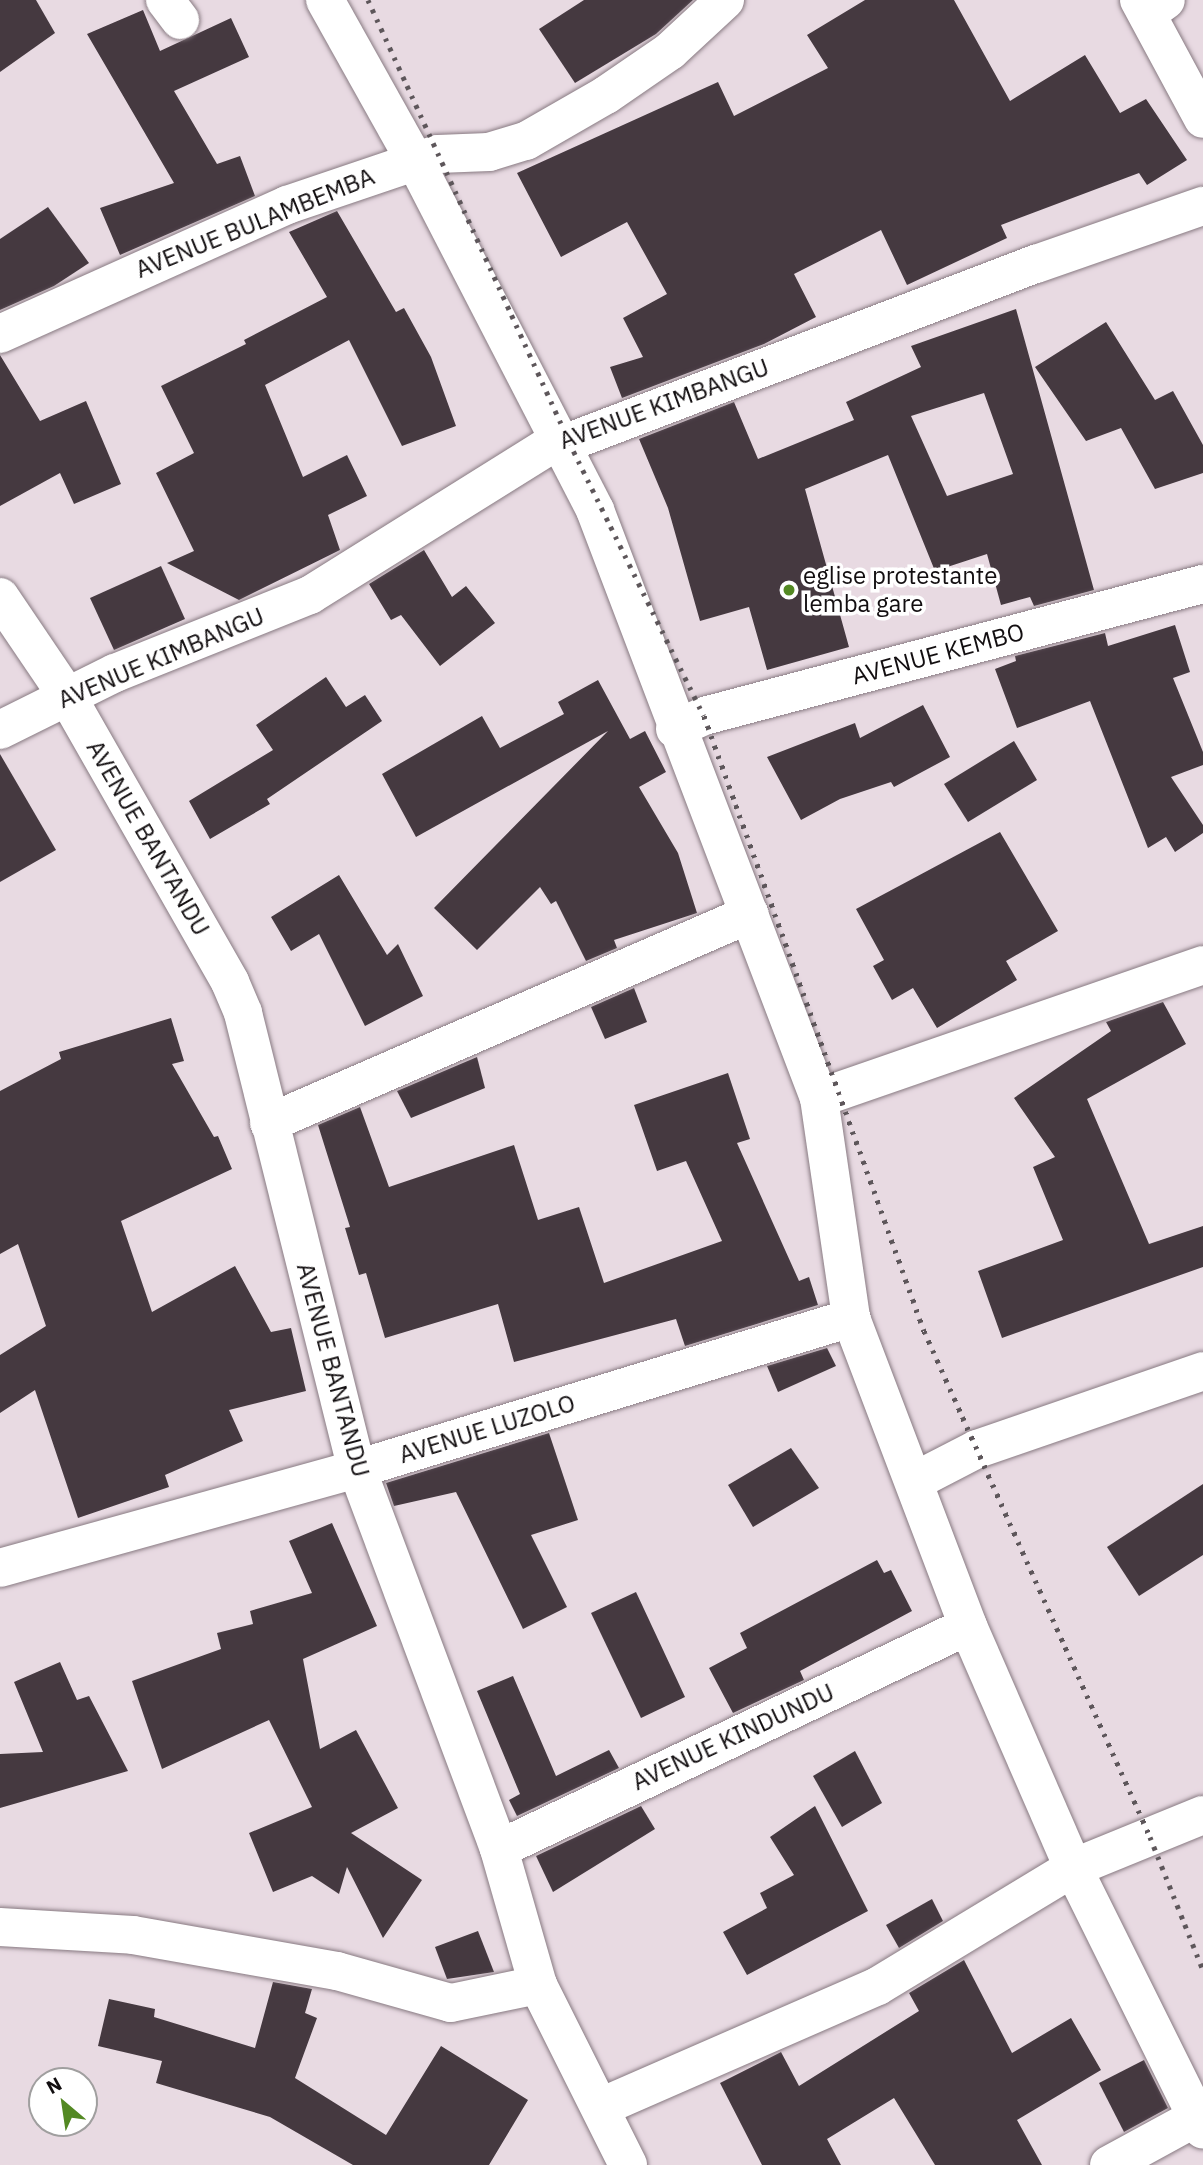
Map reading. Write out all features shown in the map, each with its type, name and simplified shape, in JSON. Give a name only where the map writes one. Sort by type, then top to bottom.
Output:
[{"type":"street","points":[[325,0],[415,161],[594,510],[675,729],[750,914],[819,1098],[851,1318],[968,1626],[1073,1868],[1200,2123],[1109,2165]]},
{"type":"street","name":"AVENUE BULAMBEMBA","points":[[0,334],[287,205],[438,154],[489,152],[526,141],[606,95],[670,51],[725,0]]},
{"type":"street","points":[[1151,4],[1203,119]]},
{"type":"street","name":"AVENUE KIMBANGU","points":[[0,730],[67,696],[310,595],[558,440],[569,442],[1036,264],[1203,206]]},
{"type":"street","name":"AVENUE KEMBO","points":[[675,729],[704,716],[1203,584]]},
{"type":"street","name":"AVENUE BANTANDU","points":[[0,597],[67,696],[230,982],[253,1042],[269,1123],[357,1469],[499,1849],[538,1985],[628,2165]]},
{"type":"street","points":[[269,1123],[750,914]]},
{"type":"street","points":[[819,1098],[1203,965]]},
{"type":"street","name":"AVENUE LUZOLO","points":[[0,1569],[357,1469],[851,1318]]},
{"type":"street","points":[[915,1481],[977,1449],[1203,1371]]},
{"type":"street","name":"AVENUE KINDUNDU","points":[[499,1849],[968,1626]]},
{"type":"street","points":[[601,2107],[878,1986],[1073,1868],[1203,1815]]},
{"type":"street","points":[[0,1927],[133,1935],[337,1972],[451,2003],[538,1985]]},
{"type":"building","points":[[0,0],[36,0],[55,33],[0,72]]},
{"type":"building","points":[[584,0],[693,0],[656,34],[575,83],[539,29]]},
{"type":"building","points":[[865,0],[954,0],[1010,101],[1085,55],[1120,113],[1146,99],[1187,160],[1147,185],[1139,173],[1001,225],[1007,238],[907,285],[881,230],[794,274],[816,317],[764,344],[622,398],[610,367],[643,357],[623,318],[667,294],[627,222],[561,257],[517,173],[718,82],[734,116],[828,68],[807,35]]},
{"type":"building","points":[[143,10],[160,51],[231,18],[249,57],[174,91],[217,164],[240,156],[255,196],[120,255],[100,208],[174,183],[87,34]]},
{"type":"building","points":[[48,207],[89,263],[54,286],[0,310],[0,239]]},
{"type":"building","points":[[337,211],[396,312],[404,308],[431,357],[456,426],[402,446],[349,340],[265,385],[303,477],[347,455],[367,496],[328,515],[340,550],[239,600],[167,563],[194,551],[156,473],[194,453],[161,386],[246,344],[244,340],[327,297],[289,232]]},
{"type":"building","points":[[1016,309],[1094,590],[1034,606],[1030,597],[1001,605],[987,554],[935,571],[888,455],[805,489],[849,647],[767,670],[749,607],[700,621],[668,508],[639,439],[734,402],[758,459],[854,420],[846,402],[921,367],[911,346]],"holes":[[[984,393],[1013,474],[947,496],[911,416]]]},
{"type":"building","points":[[1106,322],[1155,400],[1173,391],[1203,445],[1203,473],[1155,489],[1121,428],[1086,441],[1035,367]]},
{"type":"building","points":[[0,355],[40,421],[86,401],[121,484],[74,504],[60,473],[0,506]]},
{"type":"building","points":[[424,550],[452,597],[466,586],[495,623],[440,666],[401,615],[391,620],[369,584]]},
{"type":"building","points":[[161,566],[185,619],[114,650],[90,598]]},
{"type":"building","points":[[1175,625],[1190,672],[1173,678],[1203,752],[1203,765],[1171,777],[1203,825],[1203,833],[1175,852],[1166,837],[1148,848],[1090,701],[1017,728],[995,669],[1016,661],[1015,656],[1105,633],[1108,646]]},
{"type":"building","points":[[326,677],[346,707],[365,695],[382,721],[267,799],[270,804],[210,839],[189,801],[273,750],[256,725]]},
{"type":"building","points":[[598,680],[630,739],[645,731],[666,772],[639,787],[678,853],[697,913],[614,940],[617,948],[586,961],[556,901],[551,904],[540,887],[477,950],[434,908],[608,731],[416,837],[382,774],[482,716],[500,748],[564,714],[558,702]]},
{"type":"building","points":[[923,705],[950,757],[894,787],[891,782],[840,799],[801,820],[767,757],[855,723],[860,738]]},
{"type":"building","points":[[1014,741],[1037,780],[968,822],[944,784]]},
{"type":"building","points":[[0,754],[56,850],[0,882]]},
{"type":"building","points":[[1000,832],[1058,931],[1006,961],[1017,980],[937,1028],[913,988],[892,1000],[873,966],[884,960],[856,909]]},
{"type":"building","points":[[339,875],[387,955],[398,944],[423,996],[365,1026],[319,934],[291,951],[271,917]]},
{"type":"building","points":[[634,988],[647,1022],[605,1039],[591,1007]]},
{"type":"building","points":[[1163,1002],[1186,1044],[1087,1099],[1149,1244],[1203,1226],[1203,1267],[1002,1338],[978,1271],[1063,1240],[1033,1167],[1055,1157],[1014,1098],[1111,1031],[1106,1022]]},
{"type":"building","points":[[171,1018],[184,1061],[172,1064],[214,1137],[218,1136],[232,1169],[121,1221],[152,1312],[235,1266],[271,1332],[291,1328],[306,1391],[229,1410],[243,1441],[165,1475],[169,1487],[78,1518],[35,1390],[0,1413],[0,1355],[46,1326],[18,1244],[0,1254],[0,1091],[61,1059],[59,1052]]},
{"type":"building","points":[[477,1057],[485,1088],[411,1118],[397,1091]]},
{"type":"building","points":[[728,1073],[750,1139],[737,1143],[799,1281],[809,1277],[818,1305],[685,1346],[676,1319],[514,1362],[498,1304],[385,1338],[366,1273],[359,1275],[345,1228],[350,1227],[318,1125],[360,1107],[389,1187],[514,1145],[538,1220],[579,1207],[604,1283],[722,1241],[686,1161],[657,1171],[634,1105]]},
{"type":"building","points":[[827,1348],[836,1366],[778,1392],[767,1366]]},
{"type":"building","points":[[549,1433],[578,1520],[531,1535],[567,1607],[523,1629],[456,1492],[394,1506],[386,1483]]},
{"type":"building","points":[[791,1448],[819,1488],[753,1527],[728,1485]]},
{"type":"building","points":[[1203,1484],[1203,1555],[1139,1596],[1107,1547]]},
{"type":"building","points":[[332,1523],[377,1626],[303,1659],[320,1749],[356,1730],[398,1808],[351,1833],[422,1880],[383,1938],[347,1867],[339,1894],[312,1876],[273,1892],[249,1833],[312,1807],[269,1720],[162,1769],[132,1681],[221,1649],[217,1633],[253,1624],[250,1611],[312,1593],[289,1541]]},
{"type":"building","points":[[877,1560],[884,1573],[891,1570],[912,1611],[800,1671],[804,1680],[733,1713],[709,1668],[747,1648],[740,1633]]},
{"type":"building","points":[[636,1592],[685,1697],[641,1718],[591,1613]]},
{"type":"building","points":[[60,1662],[77,1700],[89,1696],[128,1771],[0,1808],[0,1754],[43,1752],[14,1682]]},
{"type":"building","points":[[513,1676],[556,1776],[609,1750],[619,1768],[517,1816],[509,1800],[520,1794],[477,1691]]},
{"type":"building","points":[[855,1751],[882,1803],[842,1827],[813,1776]]},
{"type":"building","points":[[641,1806],[655,1829],[553,1892],[536,1856]]},
{"type":"building","points":[[815,1806],[868,1911],[747,1975],[723,1932],[767,1908],[760,1893],[794,1875],[770,1837]]},
{"type":"building","points":[[932,1899],[943,1921],[899,1948],[886,1925]]},
{"type":"building","points":[[478,1931],[494,1972],[447,1979],[435,1947]]},
{"type":"building","points":[[964,1960],[1012,2053],[1071,2018],[1101,2070],[1017,2120],[1042,2165],[935,2165],[894,2098],[827,2139],[841,2165],[762,2165],[720,2083],[781,2052],[799,2086],[919,2011],[909,1993]]},
{"type":"building","points":[[273,1982],[312,1989],[305,2013],[317,2018],[295,2078],[386,2135],[441,2046],[528,2100],[489,2165],[353,2165],[270,2117],[156,2083],[162,2061],[98,2046],[109,1999],[155,2009],[154,2017],[255,2048]]},
{"type":"building","points":[[1144,2060],[1168,2108],[1124,2132],[1099,2083]]},
{"type":"railway","points":[[368,0],[569,442],[704,716],[924,1331],[1150,1837],[1203,1970]]},
{"type":"place","name":"eglise protestante lemba gare","points":[[789,590]]}]
